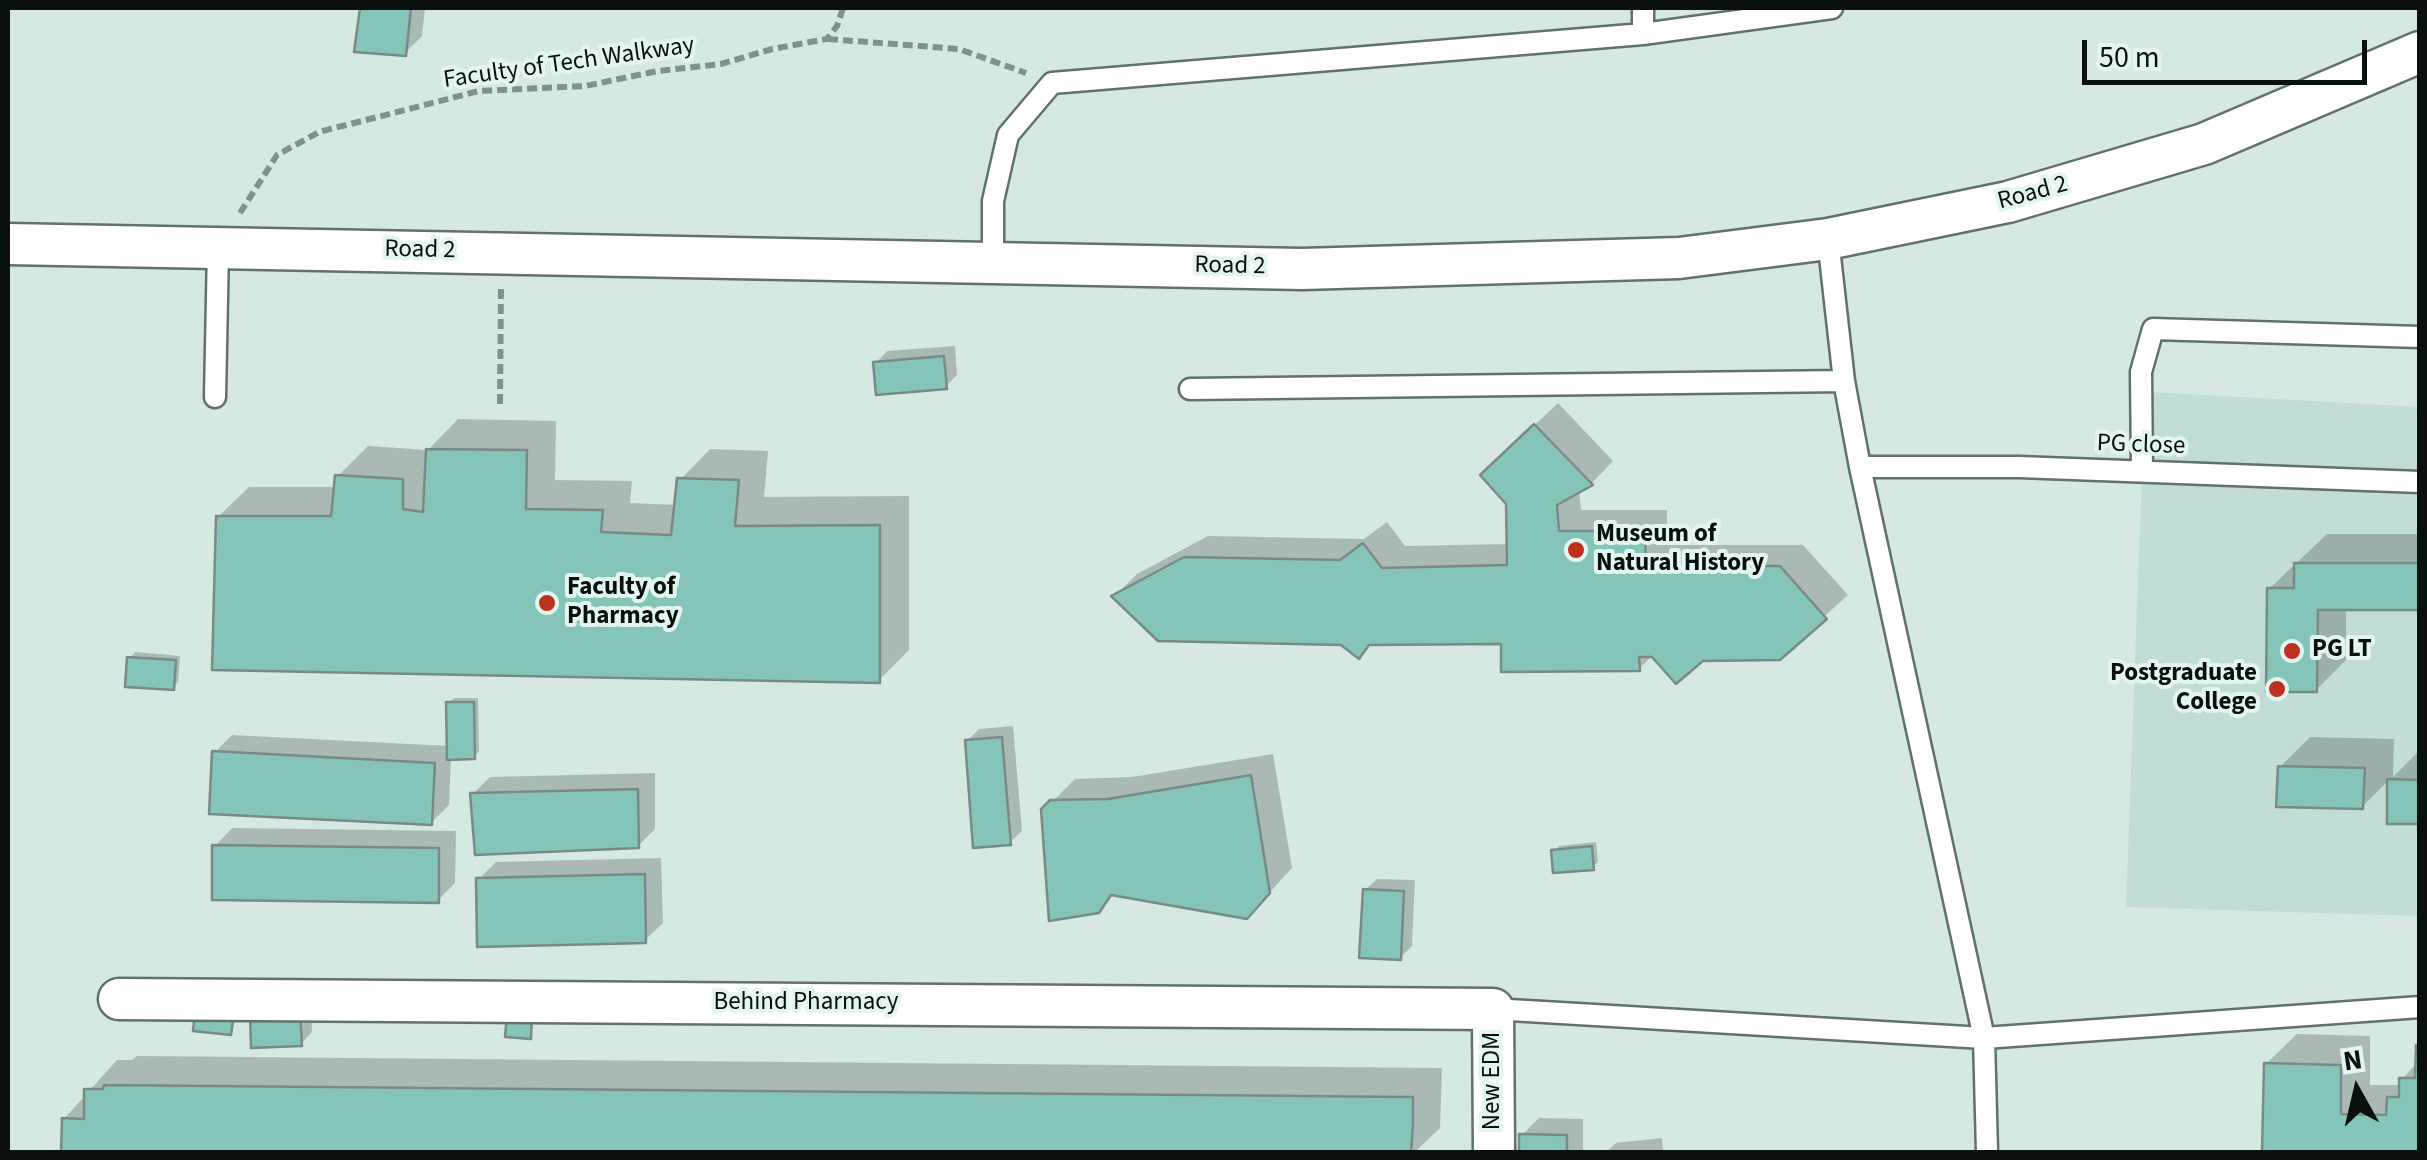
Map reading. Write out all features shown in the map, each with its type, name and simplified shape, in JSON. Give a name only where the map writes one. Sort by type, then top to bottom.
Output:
[{"type":"street","name":"Road 2","points":[[8,244],[1302,268],[1659,259],[1828,240],[2008,202],[2204,144],[2420,52]]},
{"type":"street","name":"Behind Pharmacy","points":[[120,1000],[1493,1009]]},
{"type":"street","name":"New EDM","points":[[1493,1009],[1494,1152]]},
{"type":"lane","points":[[1642,34],[1644,8]]},
{"type":"lane","points":[[993,263],[993,202],[1008,136],[1052,83],[1642,34],[1832,8]]},
{"type":"lane","points":[[1828,240],[1844,382],[1860,468],[1984,1038],[1987,1152]]},
{"type":"lane","points":[[214,397],[218,248]]},
{"type":"lane","points":[[2142,471],[2141,372],[2152,329],[2420,337]]},
{"type":"lane","points":[[1190,389],[1844,382]]},
{"type":"lane","name":"PG close","points":[[1860,468],[2019,467],[2420,482]]},
{"type":"lane","points":[[1493,1009],[1984,1038],[2420,1007]]},
{"type":"path","points":[[827,39],[843,8]]},
{"type":"path","name":"Faculty of Tech Walkway","points":[[218,248],[277,154],[320,132],[480,91],[585,86],[658,71],[721,64],[827,39],[959,49],[1052,83]]},
{"type":"path","points":[[500,404],[502,252]]},
{"type":"shaded area","name":"Postgraduate College","points":[[2149,392],[2419,407],[2419,916],[2126,907],[2142,471]]},
{"type":"building","points":[[360,8],[411,8],[406,56],[354,52]]},
{"type":"building","points":[[944,356],[947,389],[876,395],[873,362]]},
{"type":"building","name":"Museum of Natural History","points":[[1534,424],[1593,485],[1557,505],[1559,531],[1645,531],[1646,566],[1780,566],[1827,619],[1780,660],[1703,661],[1676,684],[1652,657],[1639,657],[1640,671],[1501,672],[1501,644],[1369,645],[1359,659],[1341,645],[1158,641],[1111,596],[1184,557],[1340,560],[1363,543],[1382,568],[1507,565],[1506,504],[1480,475]]},
{"type":"building","name":"Faculty of Pharmacy","points":[[426,449],[527,450],[526,509],[603,510],[601,532],[671,535],[677,478],[739,480],[735,526],[880,525],[880,683],[212,670],[216,516],[331,516],[335,475],[403,479],[403,509],[423,512]]},
{"type":"building","name":"PG LT","points":[[2294,563],[2420,563],[2420,610],[2318,610],[2317,692],[2266,692],[2267,588],[2294,588]]},
{"type":"building","points":[[127,657],[176,660],[174,690],[125,687]]},
{"type":"building","points":[[446,702],[474,702],[475,759],[447,760]]},
{"type":"building","points":[[1002,737],[1011,845],[973,848],[965,740]]},
{"type":"building","points":[[212,751],[435,763],[432,825],[209,814]]},
{"type":"building","points":[[2278,766],[2365,768],[2363,809],[2276,807]]},
{"type":"building","points":[[1251,775],[1270,893],[1247,919],[1111,895],[1099,913],[1049,921],[1041,809],[1050,800],[1108,799]]},
{"type":"building","points":[[2387,779],[2420,780],[2420,824],[2387,824]]},
{"type":"building","points":[[638,789],[639,848],[475,855],[470,793]]},
{"type":"building","points":[[212,845],[439,848],[439,903],[212,900]]},
{"type":"building","points":[[1592,846],[1594,870],[1553,873],[1551,850]]},
{"type":"building","points":[[645,874],[646,943],[477,947],[476,878]]},
{"type":"building","points":[[1363,889],[1404,891],[1401,960],[1359,958]]},
{"type":"building","points":[[196,1003],[235,1007],[231,1035],[193,1031]]},
{"type":"building","points":[[300,1011],[302,1046],[251,1048],[250,1014]]},
{"type":"building","points":[[507,1014],[532,1015],[531,1039],[505,1037]]},
{"type":"building","points":[[2416,1045],[2420,1045],[2420,1152],[2262,1152],[2264,1063],[2341,1065],[2341,1114],[2386,1115],[2387,1097],[2399,1097],[2399,1078],[2415,1078]]},
{"type":"building","points":[[104,1085],[1413,1097],[1413,1124],[1411,1152],[61,1151],[62,1118],[84,1119],[84,1089],[103,1089]]},
{"type":"building","points":[[1519,1134],[1567,1135],[1567,1152],[1519,1152]]},
{"type":"place","name":"Museum of Natural History","points":[[1576,550]]},
{"type":"place","name":"Faculty of Pharmacy","points":[[547,603]]},
{"type":"place","name":"PG LT","points":[[2292,651]]},
{"type":"place","name":"Postgraduate College","points":[[2277,689]]}]
